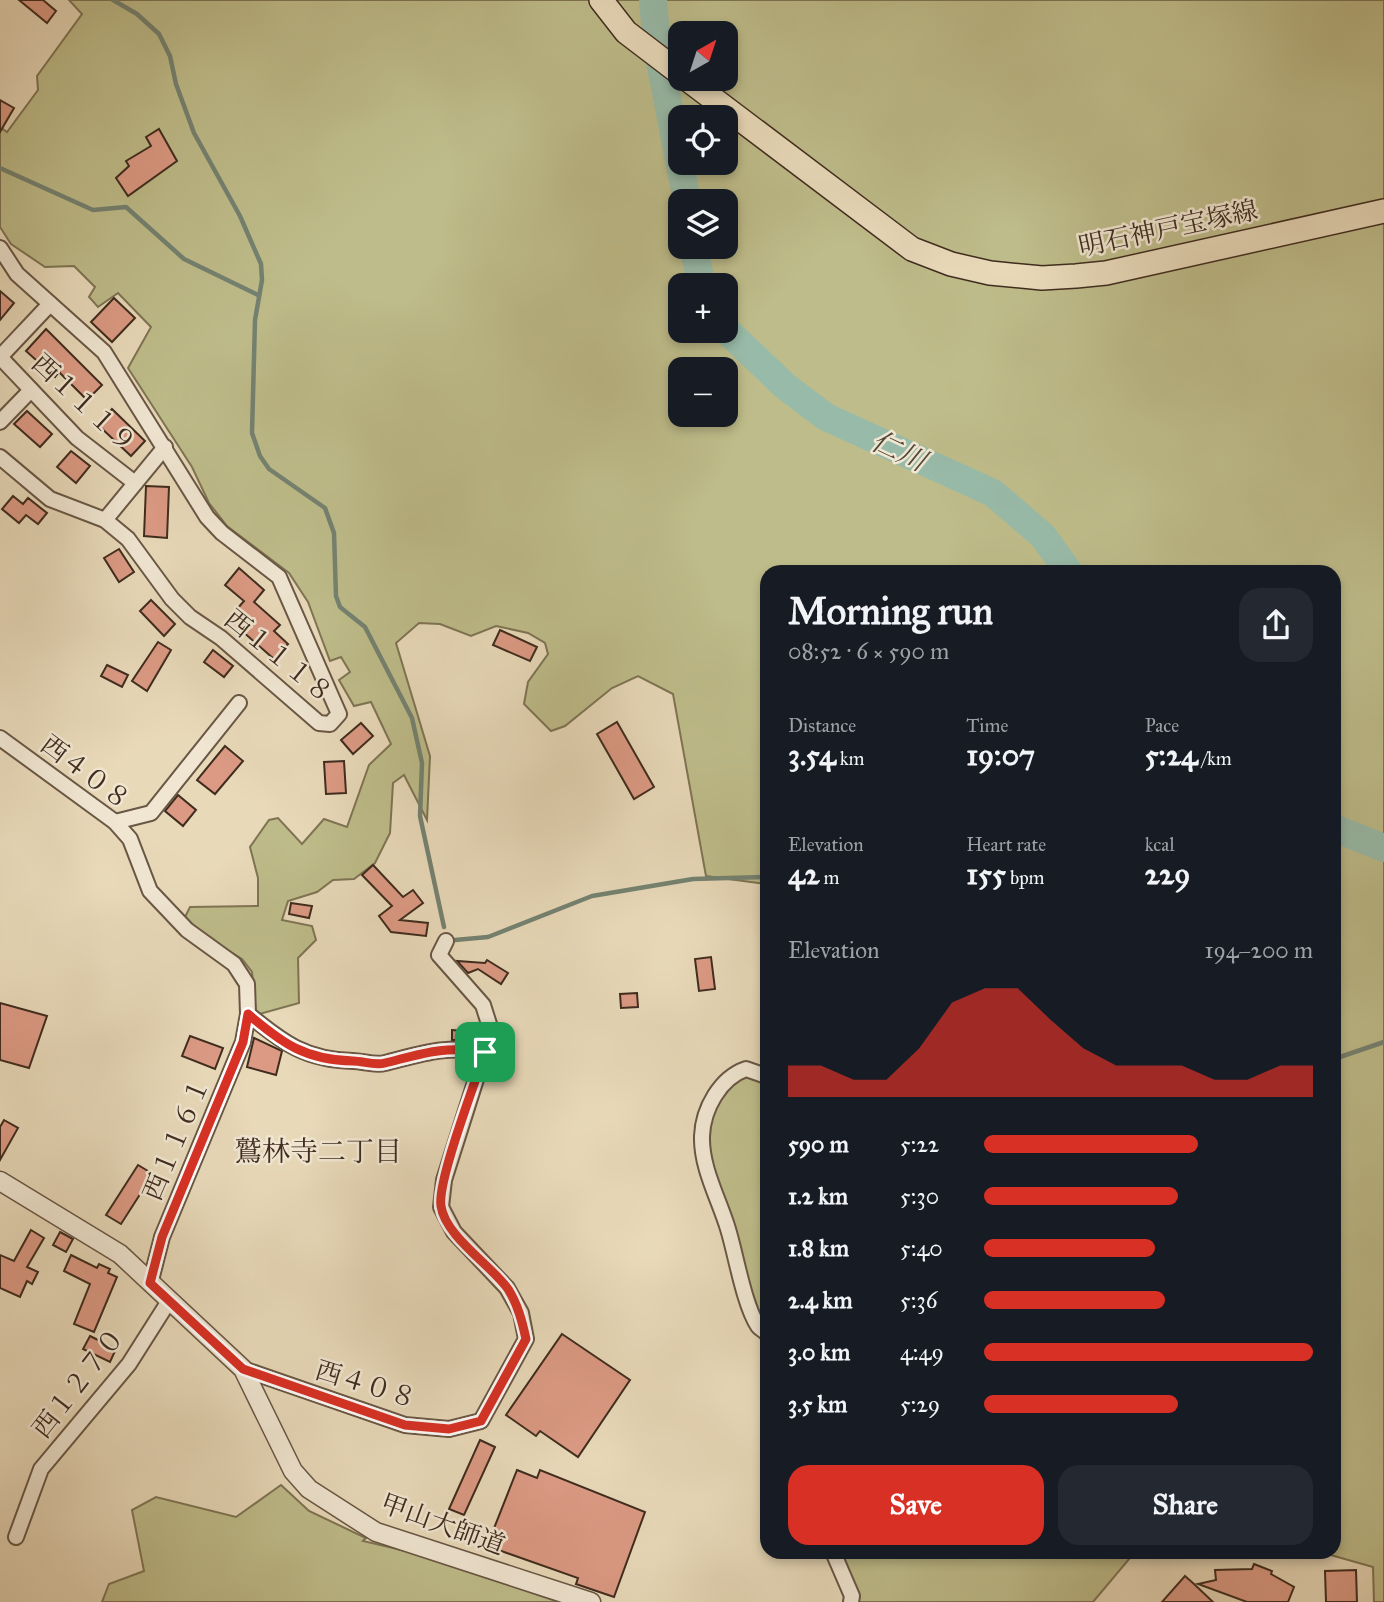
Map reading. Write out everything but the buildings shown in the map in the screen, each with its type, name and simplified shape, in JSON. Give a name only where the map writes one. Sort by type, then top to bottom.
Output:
[{"type":"main road","points":[[601,0],[626,32],[668,64]]},
{"type":"main road","name":"明石神戸宝塚線","points":[[703,91],[912,249],[951,264],[990,274],[1042,278],[1107,273],[1384,211]]},
{"type":"street","name":"西１１１８","points":[[0,248],[17,274],[104,352],[207,517],[222,533],[279,577],[339,714],[330,724],[319,723],[221,638],[190,617],[172,599],[128,539],[105,520],[50,499],[0,457]]},
{"type":"street","points":[[0,357],[50,304]]},
{"type":"street","name":"西１１１９","points":[[0,357],[77,438],[135,483]]},
{"type":"street","points":[[0,422],[31,390]]},
{"type":"street","points":[[105,520],[165,447]]},
{"type":"street","points":[[115,822],[150,813],[160,804],[239,703]]},
{"type":"street","name":"西４０８","points":[[0,738],[115,822],[130,839],[150,891],[187,930],[234,964],[247,984],[248,1014]]},
{"type":"street","name":"西４０８","points":[[243,1369],[405,1425],[449,1429],[481,1421],[526,1339],[521,1313],[507,1288],[454,1232],[441,1207],[444,1180],[485,1052],[489,1024],[483,1005],[439,955],[446,941]]},
{"type":"street","points":[[248,1014],[278,1039],[312,1057],[335,1062],[382,1064],[416,1053],[444,1048],[485,1052]]},
{"type":"street","name":"西１１６１","points":[[150,1283],[162,1237],[243,1042],[248,1014]]},
{"type":"street","points":[[760,1074],[746,1069],[733,1073],[718,1090],[705,1116],[702,1137],[705,1163],[760,1328]]},
{"type":"street","name":"甲山大師道","points":[[0,1181],[120,1254],[243,1369],[293,1471],[309,1489],[376,1532],[591,1602]]},
{"type":"street","name":"西１２７０","points":[[16,1536],[41,1469],[129,1364],[169,1301]]},
{"type":"street","points":[[836,1559],[852,1596],[851,1602]]},
{"type":"shaded area","points":[[69,0],[1384,0],[1384,1602],[1374,1602],[1373,1567],[1341,1558],[1341,565],[760,565],[760,883],[706,876],[673,694],[638,676],[612,688],[565,726],[551,731],[524,704],[528,682],[548,654],[545,643],[528,633],[496,626],[471,636],[440,624],[419,623],[396,643],[430,756],[427,820],[404,775],[393,783],[390,833],[375,863],[354,879],[333,880],[317,892],[288,901],[282,920],[312,926],[316,940],[298,958],[299,1003],[256,1015],[252,972],[242,959],[182,923],[190,907],[258,906],[258,878],[250,847],[269,820],[278,818],[302,844],[324,819],[347,827],[369,765],[391,744],[371,702],[354,706],[339,680],[350,672],[341,657],[330,661],[308,602],[289,573],[227,526],[209,503],[192,467],[128,368],[151,327],[118,293],[98,307],[89,297],[95,287],[74,266],[45,267],[11,244],[0,227],[0,127],[7,132],[38,90],[37,76],[82,14]]},
{"type":"shaded area","points":[[747,1074],[760,1080],[760,1314],[735,1247],[710,1161],[710,1124],[720,1099]]},
{"type":"shaded area","points":[[281,1485],[309,1511],[366,1538],[363,1541],[410,1552],[559,1602],[102,1602],[109,1584],[144,1571],[132,1510],[156,1497],[236,1517]]},
{"type":"shaded area","points":[[841,1559],[1129,1559],[1093,1602],[856,1602]]},
{"type":"waterway","points":[[113,0],[137,14],[159,34],[170,56],[176,84],[194,133],[240,216],[261,264],[262,280],[255,320],[252,433],[260,456],[269,469],[325,508],[334,533],[336,596],[340,607],[365,627],[412,718],[422,763],[420,816],[444,927]]},
{"type":"waterway","name":"仁川","points":[[653,0],[657,46],[685,189]]},
{"type":"waterway","points":[[0,168],[93,210],[126,207],[184,259],[258,295]]},
{"type":"waterway","name":"仁川","points":[[696,259],[699,273]]},
{"type":"waterway","name":"仁川","points":[[738,341],[785,386],[826,417],[993,493],[1043,536],[1064,565]]},
{"type":"waterway","name":"仁川","points":[[1341,831],[1384,848]]},
{"type":"waterway","points":[[455,940],[488,937],[592,896],[693,879],[760,877]]},
{"type":"waterway","points":[[1341,1057],[1384,1042]]},
{"type":"district","name":"鷲林寺二丁目","points":[[318,1151]]},
{"type":"route","points":[[248,1014],[278,1039],[312,1057],[335,1062],[382,1064],[416,1053],[444,1048],[485,1052],[444,1180],[441,1207],[454,1232],[507,1288],[521,1313],[526,1339],[481,1421],[449,1429],[405,1425],[243,1369],[150,1283],[162,1237],[243,1042],[248,1014]]}]
